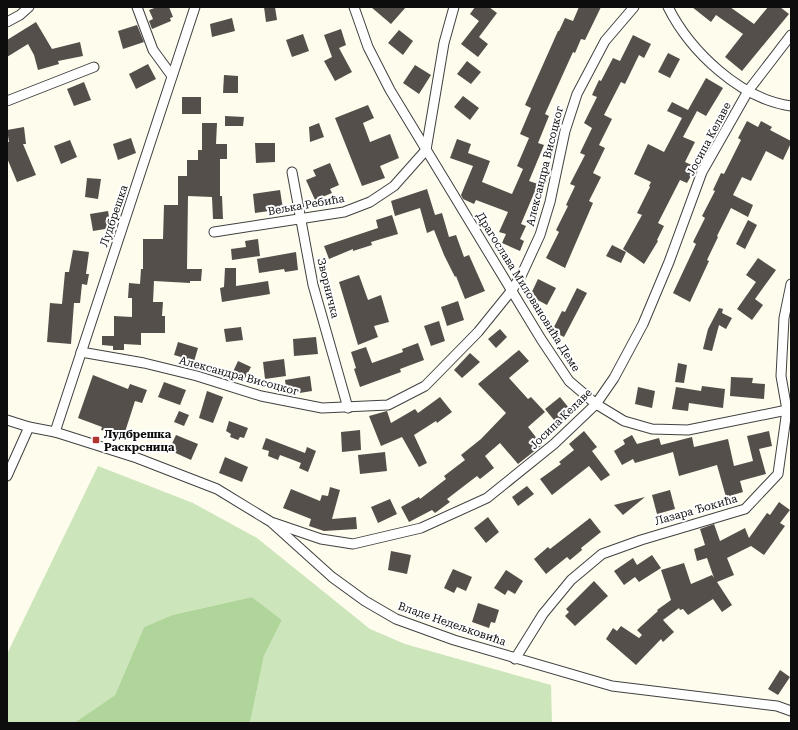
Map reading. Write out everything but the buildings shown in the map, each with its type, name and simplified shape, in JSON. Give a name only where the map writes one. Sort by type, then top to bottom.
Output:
[{"type":"street","points":[[7,22],[20,15],[29,7]]},
{"type":"street","points":[[137,7],[153,50],[172,76]]},
{"type":"street","points":[[188,7],[192,18]]},
{"type":"street","name":"Лудбрешка","points":[[55,432],[196,7]]},
{"type":"street","name":"Драгослава Миловановића Деме","points":[[354,7],[368,47],[390,90],[541,339],[569,381],[596,404],[624,422],[652,429],[688,430],[789,410]]},
{"type":"street","points":[[426,150],[444,43],[454,7]]},
{"type":"street","name":"Александра Висоцког","points":[[81,352],[144,363],[190,374],[261,396],[322,408],[348,408],[388,404],[425,386],[478,332],[512,290],[522,274],[540,235],[550,202],[565,131],[577,94],[604,41],[634,7]]},
{"type":"street","points":[[668,7],[678,26],[708,62],[748,91],[791,106]]},
{"type":"street","name":"Јосипа Келаве","points":[[270,522],[321,539],[353,544],[421,528],[487,498],[554,444],[596,404],[614,378],[643,324],[669,262],[702,172],[748,91],[791,35]]},
{"type":"street","points":[[7,100],[94,67]]},
{"type":"street","name":"Вељка Ребића","points":[[214,232],[344,212],[370,202],[394,186],[426,150]]},
{"type":"street","name":"Зворничка","points":[[292,172],[313,285],[348,408]]},
{"type":"street","name":"Лазара Ђокића","points":[[516,659],[543,614],[571,580],[602,554],[641,540],[745,509],[758,498],[778,474],[789,410],[781,376],[784,318],[791,284]]},
{"type":"street","name":"Владе Недељковића","points":[[7,420],[29,427],[55,432],[137,458],[217,489],[270,522],[332,577],[365,601],[396,619],[516,659],[612,686],[777,706],[791,711]]},
{"type":"street","points":[[7,476],[29,427]]},
{"type":"green space","points":[[98,466],[193,503],[257,538],[370,629],[405,644],[551,685],[552,723],[250,723],[264,656],[282,620],[252,597],[172,615],[144,627],[115,695],[74,723],[7,723],[7,654]]},
{"type":"green space","points":[[252,597],[282,620],[264,656],[250,723],[74,723],[115,695],[144,627],[172,615]]},
{"type":"place","name":"Лудбрешка Раскрсница","points":[[96,440]]}]
